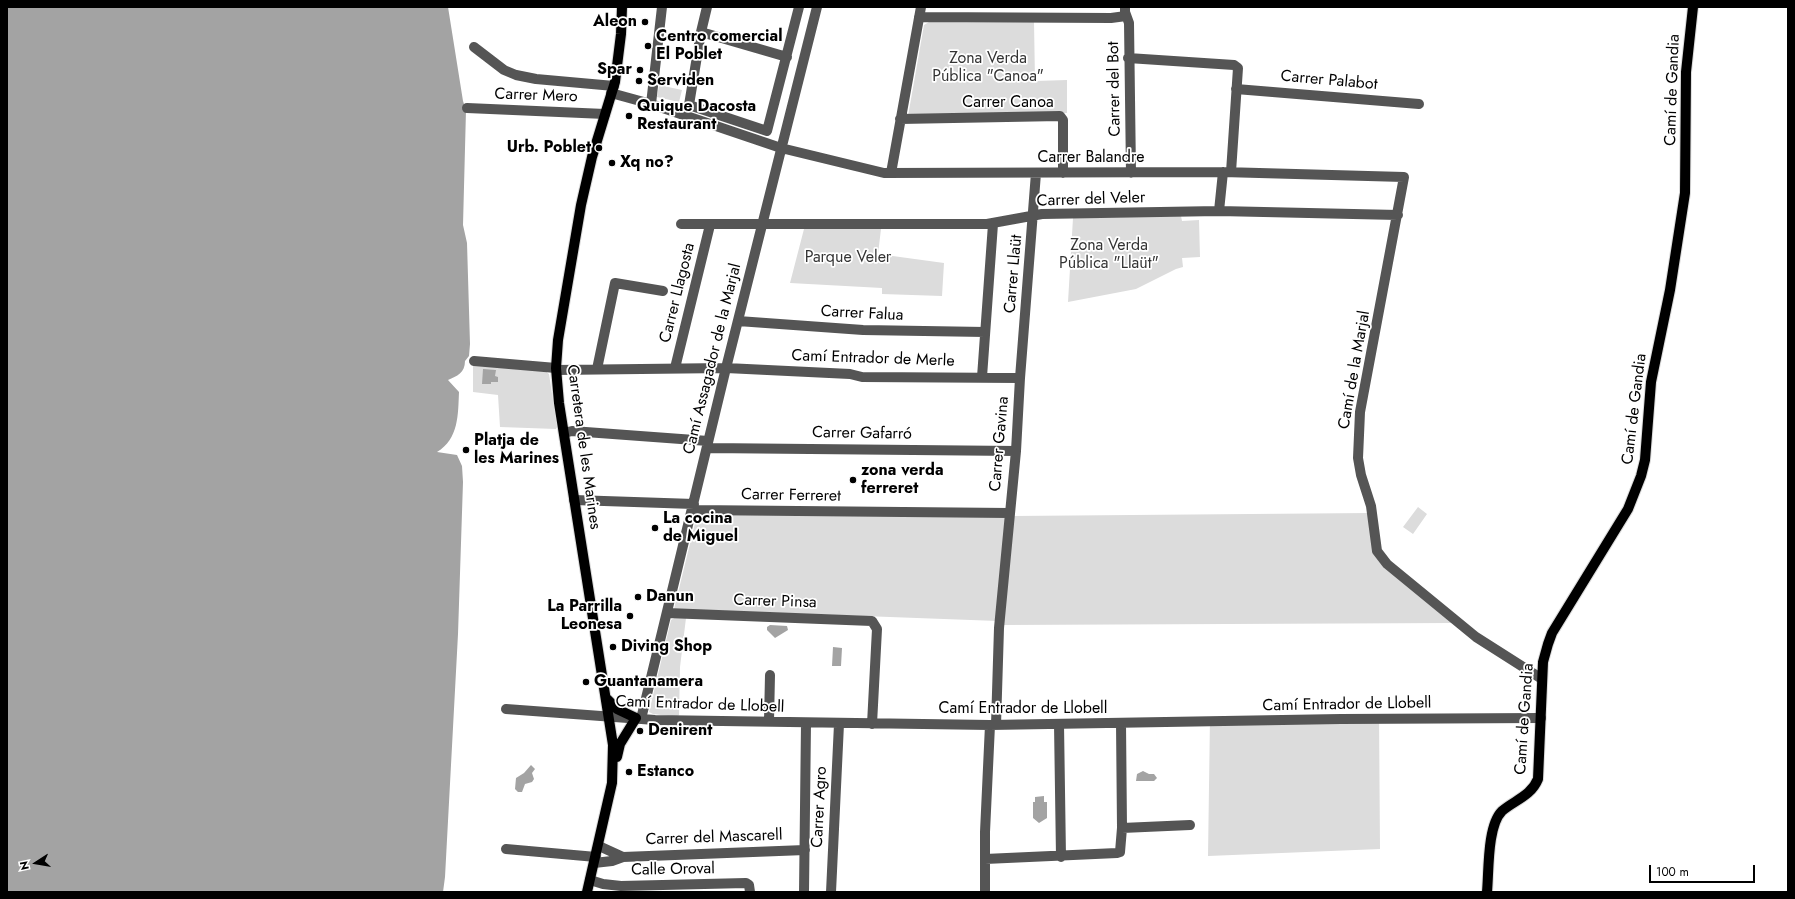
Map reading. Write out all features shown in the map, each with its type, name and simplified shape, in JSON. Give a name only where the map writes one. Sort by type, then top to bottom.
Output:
[{"type":"main road","name":"Carretera de les Marines","points":[[587,892],[611,791],[614,766],[610,717],[574,500],[556,369],[558,340],[581,205],[592,157],[613,90],[621,34],[622,7]]},
{"type":"main road","name":"Camí de Gandia","points":[[1487,892],[1492,836],[1496,819],[1502,812],[1527,795],[1538,779],[1542,679],[1545,652],[1552,633],[1628,509],[1641,476],[1645,460],[1651,382],[1670,290],[1686,193],[1686,72],[1693,7]]},
{"type":"main road","points":[[607,699],[617,709],[638,718],[620,744],[614,766]]},
{"type":"street","points":[[651,104],[662,7]]},
{"type":"street","points":[[707,7],[688,105],[764,131],[768,130],[799,7]]},
{"type":"street","name":"Camí Assagador de la Marjal","points":[[638,718],[667,613],[726,368],[817,7]]},
{"type":"street","points":[[891,173],[920,12],[1111,18],[1126,11]]},
{"type":"street","name":"Carrer del Bot","points":[[1126,11],[1129,23],[1128,58],[1131,173]]},
{"type":"street","points":[[701,32],[787,57]]},
{"type":"street","name":"Carrer Balandre","points":[[474,47],[504,70],[516,75],[613,90],[781,148],[891,173],[1227,172],[1404,177]]},
{"type":"street","points":[[1128,58],[1234,65],[1238,68],[1227,172],[1219,211]]},
{"type":"street","name":"Carrer Palabot","points":[[1236,89],[1419,104]]},
{"type":"street","name":"Carrer Mero","points":[[467,108],[605,114]]},
{"type":"street","name":"Carrer Canoa","points":[[900,119],[1060,116],[1063,120],[1063,173]]},
{"type":"street","name":"Carrer Llaüt","points":[[1020,378],[1034,216],[1036,173]]},
{"type":"street","name":"Camí de la Marjal","points":[[1404,177],[1360,412],[1358,458],[1361,475],[1370,500],[1377,551],[1387,564],[1476,637],[1542,679]]},
{"type":"street","name":"Carrer del Veler","points":[[762,224],[993,224],[1042,214],[1219,211],[1398,215]]},
{"type":"street","name":"Carrer Llagosta","points":[[681,224],[762,224]]},
{"type":"street","points":[[982,377],[984,332],[993,224]]},
{"type":"street","name":"Carrer Llagosta","points":[[675,368],[710,225]]},
{"type":"street","points":[[597,370],[615,283],[662,291]]},
{"type":"street","name":"Carrer Falua","points":[[738,321],[863,330],[984,332]]},
{"type":"street","name":"Camí Entrador de Merle","points":[[474,361],[556,369],[597,370],[726,368],[850,374],[862,377],[1020,378]]},
{"type":"street","name":"Carrer Gavina","points":[[985,892],[985,859],[999,628],[1016,451],[1020,378]]},
{"type":"street","name":"Carrer Gafarró","points":[[564,433],[572,431],[708,444],[1016,451]]},
{"type":"street","name":"Carrer Ferreret","points":[[574,500],[693,507],[1009,513]]},
{"type":"street","name":"Carrer Pinsa","points":[[667,613],[872,621],[877,629],[872,724]]},
{"type":"street","points":[[769,721],[770,675]]},
{"type":"street","name":"Camí Entrador de Llobell","points":[[506,710],[610,717],[839,724],[993,725],[1541,718]]},
{"type":"street","points":[[804,892],[806,723]]},
{"type":"street","points":[[985,859],[1061,857],[1117,853],[1122,849],[1121,723]]},
{"type":"street","name":"Carrer Agro","points":[[831,892],[839,724]]},
{"type":"street","points":[[1059,724],[1061,857]]},
{"type":"street","points":[[1122,828],[1190,825]]},
{"type":"street","name":"Carrer del Mascarell","points":[[598,846],[624,857]]},
{"type":"street","name":"Carrer del Mascarell","points":[[506,849],[612,861],[624,857],[805,850]]},
{"type":"street","name":"Calle Oroval","points":[[590,880],[603,884],[621,886],[746,883],[749,885],[750,892]]},
{"type":"green space","name":"Zona Verda Pública \"Canoa\"","points":[[929,22],[1034,22],[1035,81],[1067,80],[1067,113],[908,116],[924,25]]},
{"type":"green space","points":[[659,85],[682,90],[679,102],[657,97]]},
{"type":"green space","name":"Zona Verda Pública \"Llaüt\"","points":[[1181,216],[1182,221],[1199,220],[1200,257],[1182,258],[1183,267],[1136,289],[1068,302],[1073,218]]},
{"type":"green space","name":"Parque Veler","points":[[804,229],[881,229],[878,254],[944,263],[942,296],[882,294],[882,288],[790,283]]},
{"type":"green space","points":[[473,364],[543,369],[549,374],[557,427],[556,429],[500,427],[498,395],[473,392]]},
{"type":"green space","points":[[1418,507],[1427,514],[1413,534],[1403,527]]},
{"type":"green space","points":[[1370,513],[1372,544],[1454,623],[1001,625],[1013,516]]},
{"type":"green space","points":[[697,515],[1006,516],[998,621],[674,609]]},
{"type":"green space","points":[[676,617],[686,618],[680,667],[679,715],[677,717],[653,714],[649,712],[671,620]]},
{"type":"green space","points":[[1379,714],[1380,849],[1208,856],[1210,717]]},
{"type":"shaded area","points":[[7,7],[448,7],[463,101],[466,110],[463,225],[467,243],[470,344],[469,356],[465,361],[464,368],[457,375],[448,380],[459,392],[456,425],[450,440],[437,452],[457,455],[462,466],[463,482],[458,634],[443,892],[7,892]]},
{"type":"shaded area","points":[[483,369],[496,370],[495,376],[498,377],[498,382],[482,384]]},
{"type":"shaded area","points":[[770,625],[787,626],[788,630],[775,638],[767,630],[767,627]]},
{"type":"shaded area","points":[[833,647],[842,648],[841,666],[832,666]]},
{"type":"shaded area","points":[[531,765],[535,769],[532,773],[534,779],[532,782],[525,784],[522,792],[518,792],[515,789],[516,778],[524,773]]},
{"type":"shaded area","points":[[1143,771],[1149,774],[1154,774],[1157,778],[1154,781],[1136,781],[1137,774]]},
{"type":"shaded area","points":[[1044,796],[1044,802],[1047,802],[1047,818],[1039,823],[1033,818],[1033,802],[1035,802],[1035,797]]},
{"type":"place","name":"Aleon","points":[[645,22]]},
{"type":"place","name":"Centro comercial El Poblet","points":[[648,46]]},
{"type":"place","name":"Spar","points":[[640,70]]},
{"type":"place","name":"Serviden","points":[[639,81]]},
{"type":"place","name":"Quique Dacosta Restaurant","points":[[629,116]]},
{"type":"place","name":"Urb. Poblet","points":[[599,148]]},
{"type":"place","name":"Xq no?","points":[[612,163]]},
{"type":"place","name":"Platja de les Marines","points":[[466,450]]},
{"type":"place","name":"zona verda ferreret","points":[[853,480]]},
{"type":"place","name":"La cocina de Miguel","points":[[655,528]]},
{"type":"place","name":"Danun","points":[[638,597]]},
{"type":"place","name":"La Parrilla Leonesa","points":[[630,616]]},
{"type":"place","name":"Diving Shop","points":[[613,647]]},
{"type":"place","name":"Guantanamera","points":[[586,682]]},
{"type":"place","name":"Denirent","points":[[640,731]]},
{"type":"place","name":"Estanco","points":[[629,772]]}]
